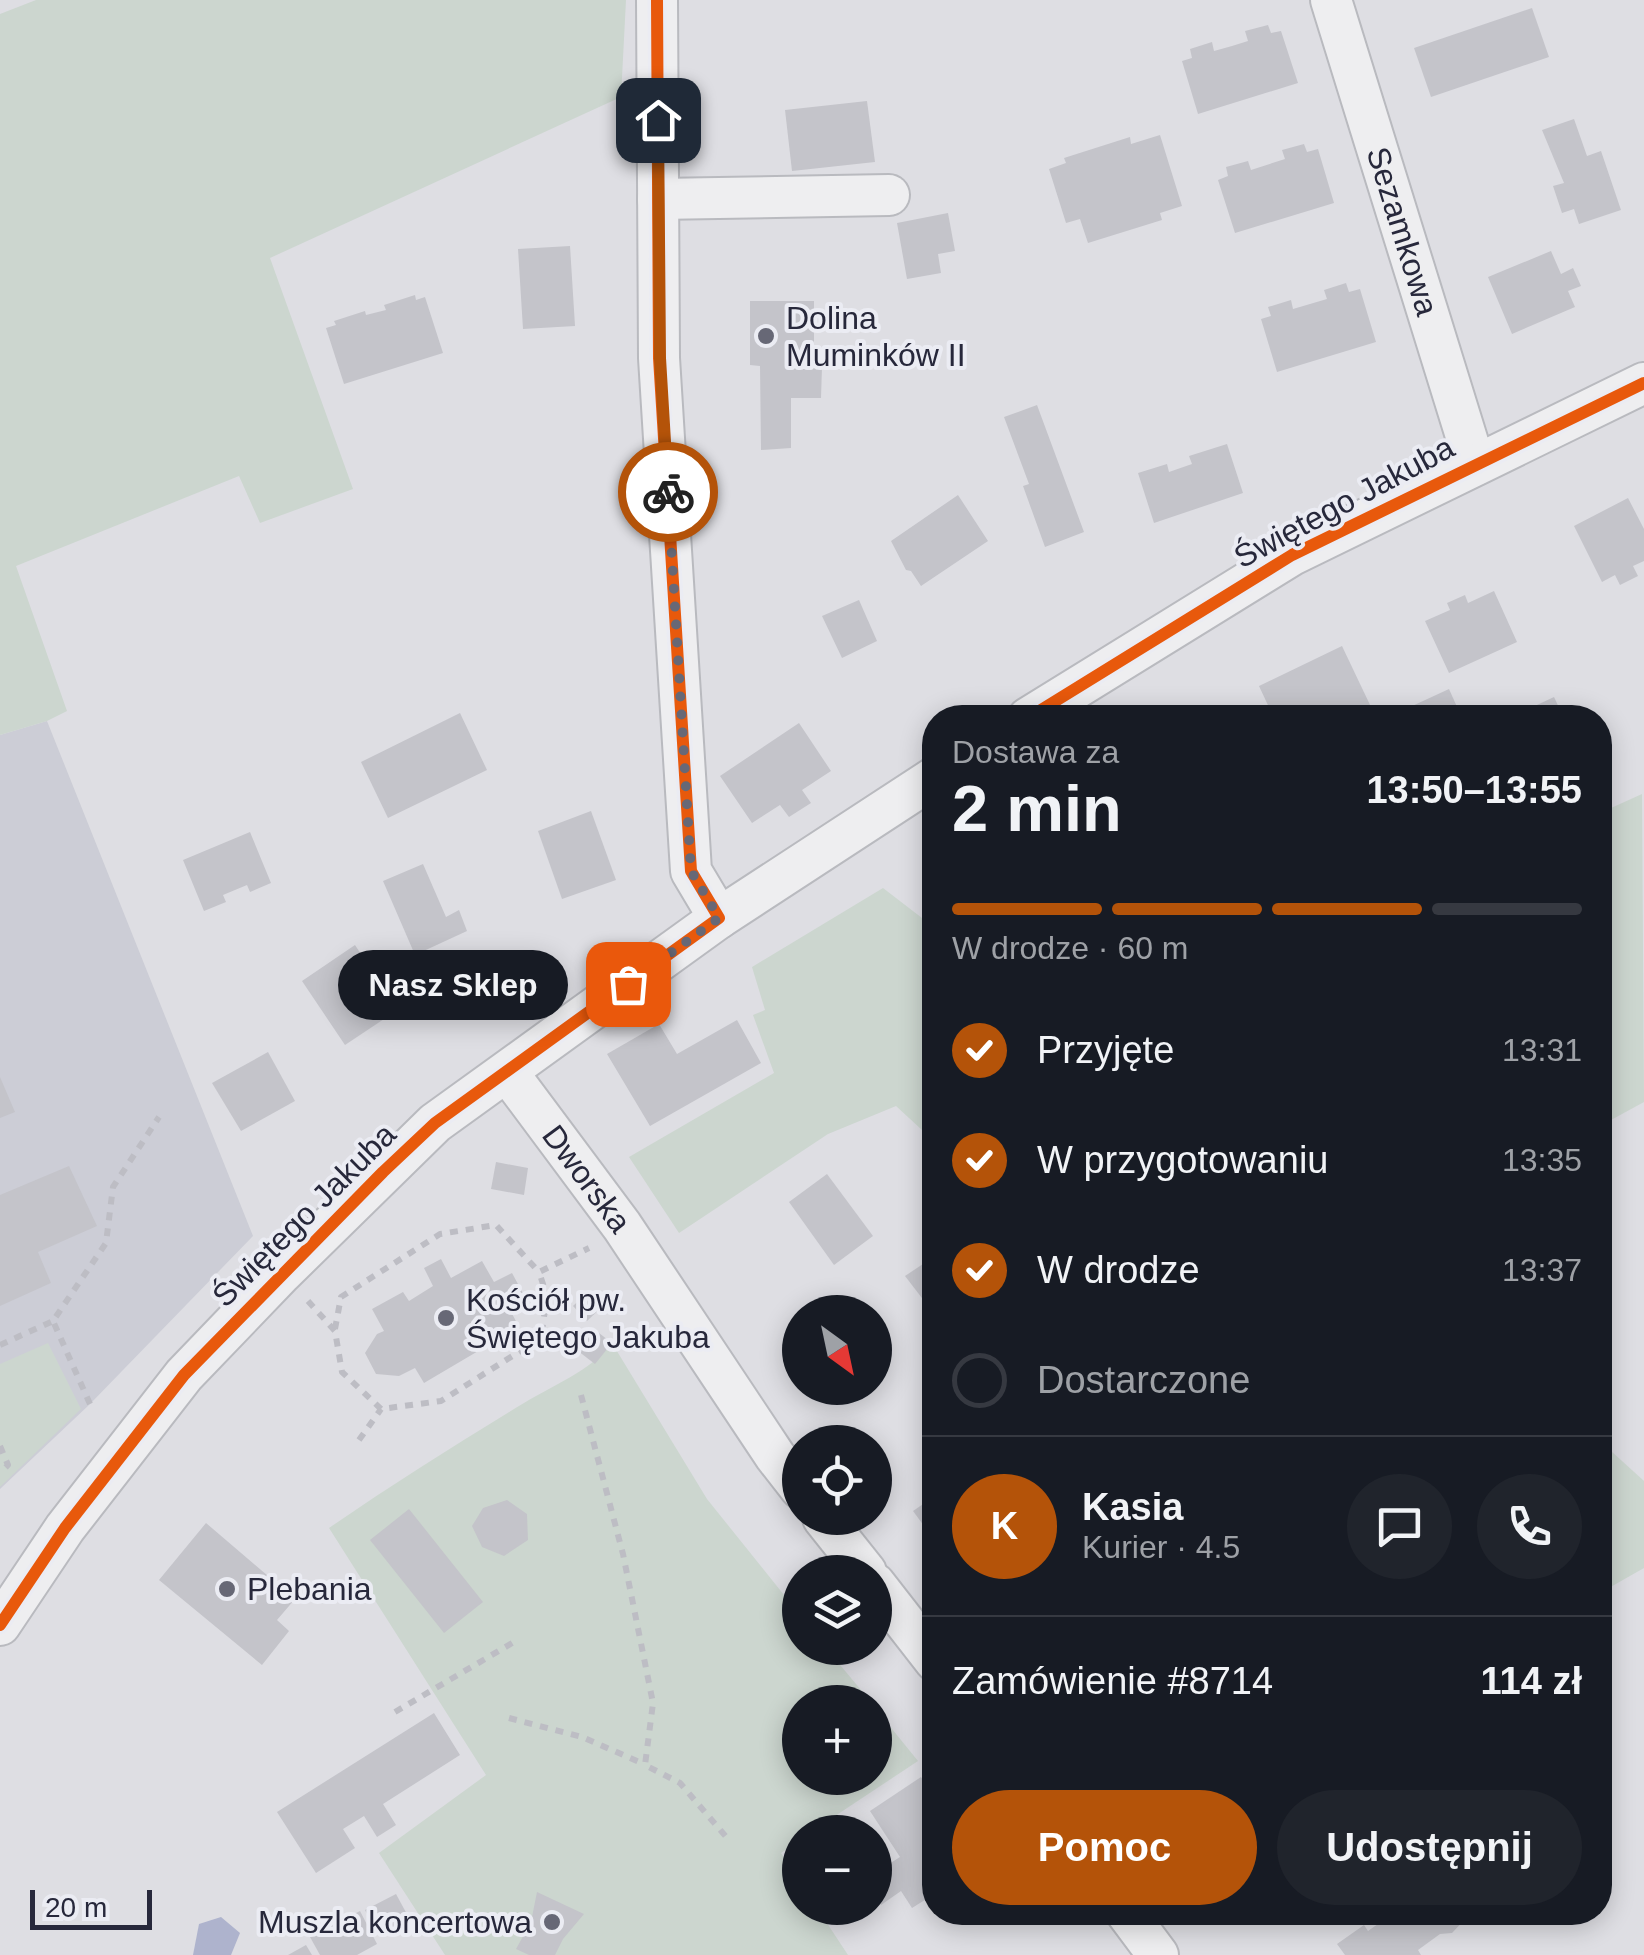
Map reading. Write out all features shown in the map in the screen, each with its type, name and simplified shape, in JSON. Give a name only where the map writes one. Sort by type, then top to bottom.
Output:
[{"type":"street","points":[[656,0],[660,358],[691,871],[719,918]]},
{"type":"street","name":"Sezamkowa","points":[[1331,0],[1475,465]]},
{"type":"street","points":[[658,199],[889,195]]},
{"type":"street","name":"Świętego Jakuba","points":[[1049,705],[1292,555],[1644,383]]},
{"type":"street","name":"Świętego Jakuba","points":[[0,1625],[65,1528],[184,1375],[435,1123],[719,918],[922,785]]},
{"type":"street","name":"Dworska","points":[[508,1072],[622,1226],[782,1465]]},
{"type":"street","points":[[837,1535],[852,1555]]},
{"type":"street","points":[[892,1606],[922,1644]]},
{"type":"street","points":[[1136,1925],[1158,1955]]},
{"type":"path","points":[[0,1345],[53,1321],[106,1242],[112,1187],[158,1117]]},
{"type":"path","points":[[359,1440],[381,1409],[441,1400],[541,1338],[547,1296],[539,1272],[496,1225],[440,1234],[341,1297],[335,1331],[342,1372],[381,1409]]},
{"type":"path","points":[[539,1272],[580,1254]]},
{"type":"path","points":[[304,1296],[335,1331]]},
{"type":"path","points":[[53,1321],[90,1404]]},
{"type":"path","points":[[581,1395],[623,1554],[653,1704],[645,1764]]},
{"type":"path","points":[[0,1446],[8,1465],[0,1474]]},
{"type":"path","points":[[395,1712],[519,1639]]},
{"type":"path","points":[[509,1718],[582,1736],[680,1782],[728,1839]]},
{"type":"shaded area","points":[[36,0],[626,0],[621,97],[270,258],[353,489],[260,523],[239,476],[16,566],[67,711],[0,735],[0,14]]},
{"type":"shaded area","points":[[47,721],[253,1236],[90,1404],[0,1489],[0,735]]},
{"type":"shaded area","points":[[1642,794],[1644,1102],[1612,1119],[1612,808]]},
{"type":"shaded area","points":[[883,888],[922,918],[922,1130],[896,1106],[828,1134],[679,1233],[629,1157],[774,1073],[753,1015],[765,1010],[752,967]]},
{"type":"shaded area","points":[[48,1343],[81,1409],[0,1487],[0,1364]]},
{"type":"shaded area","points":[[612,1343],[707,1499],[782,1593],[782,1665],[840,1665],[857,1685],[782,1685],[782,1795],[867,1795],[837,1815],[782,1815],[782,1925],[828,1925],[848,1955],[445,1955],[379,1853],[486,1775],[329,1528],[582,1370]]},
{"type":"shaded area","points":[[1612,1452],[1644,1481],[1644,1568],[1612,1586]]},
{"type":"shaded area","points":[[892,1729],[918,1761],[892,1778]]},
{"type":"water","points":[[221,1917],[240,1933],[231,1955],[193,1955],[199,1924]]},
{"type":"building","points":[[1532,8],[1549,57],[1431,97],[1414,48]]},
{"type":"building","points":[[1268,25],[1271,33],[1281,31],[1298,83],[1198,114],[1182,61],[1192,58],[1190,49],[1212,42],[1214,51],[1232,46],[1248,41],[1245,31]]},
{"type":"building","points":[[867,101],[875,162],[792,171],[785,110]]},
{"type":"building","points":[[1574,119],[1587,156],[1601,151],[1621,210],[1579,224],[1574,209],[1562,213],[1553,186],[1564,183],[1542,130]]},
{"type":"building","points":[[1160,135],[1182,206],[1160,213],[1162,220],[1088,243],[1080,219],[1066,223],[1049,169],[1066,163],[1064,158],[1130,137],[1131,144]]},
{"type":"building","points":[[1304,144],[1307,152],[1318,149],[1334,203],[1235,233],[1218,180],[1228,176],[1226,167],[1248,161],[1251,170],[1285,159],[1282,150]]},
{"type":"building","points":[[948,213],[955,251],[938,254],[941,273],[907,279],[897,223]]},
{"type":"building","points":[[570,246],[575,326],[523,329],[518,249]]},
{"type":"building","points":[[1551,251],[1561,274],[1573,268],[1581,286],[1568,291],[1575,307],[1512,334],[1488,277]]},
{"type":"building","points":[[1346,283],[1349,292],[1360,289],[1376,342],[1277,372],[1261,319],[1271,316],[1268,307],[1291,300],[1293,309],[1327,299],[1324,290]]},
{"type":"building","points":[[415,295],[416,300],[425,297],[443,353],[344,384],[326,328],[336,325],[334,321],[365,311],[366,315],[386,310],[384,305]]},
{"type":"building","points":[[750,301],[814,301],[814,368],[822,367],[821,398],[791,398],[791,448],[761,450],[760,366],[750,365]]},
{"type":"building","points":[[1037,405],[1084,532],[1045,547],[1023,486],[1029,484],[1004,417]]},
{"type":"building","points":[[1227,444],[1243,493],[1154,523],[1138,473],[1167,464],[1169,472],[1192,464],[1189,456]]},
{"type":"building","points":[[958,495],[988,541],[921,586],[906,570],[891,541]]},
{"type":"building","points":[[1628,498],[1644,529],[1644,561],[1633,566],[1638,576],[1620,585],[1615,575],[1602,582],[1574,526]]},
{"type":"building","points":[[1494,591],[1517,642],[1449,673],[1425,621],[1450,610],[1447,603],[1465,595],[1468,603]]},
{"type":"building","points":[[859,600],[877,641],[842,658],[822,616]]},
{"type":"building","points":[[1342,646],[1370,705],[1268,705],[1259,686]]},
{"type":"building","points":[[1449,689],[1456,705],[1414,705]]},
{"type":"building","points":[[1554,697],[1558,705],[1537,705]]},
{"type":"building","points":[[460,713],[487,770],[388,818],[361,762]]},
{"type":"building","points":[[799,723],[831,771],[802,790],[811,803],[789,817],[780,805],[752,823],[720,776]]},
{"type":"building","points":[[591,811],[616,880],[562,899],[538,831]]},
{"type":"building","points":[[250,832],[271,883],[250,892],[247,885],[223,895],[226,902],[204,911],[183,860]]},
{"type":"building","points":[[423,864],[446,917],[459,910],[467,931],[415,955],[383,881]]},
{"type":"building","points":[[355,945],[390,998],[376,1008],[384,1019],[345,1045],[302,981]]},
{"type":"building","points":[[737,1020],[761,1063],[650,1126],[607,1054],[659,1024],[677,1054]]},
{"type":"building","points":[[268,1052],[295,1101],[241,1131],[212,1083]]},
{"type":"building","points":[[0,1077],[15,1112],[0,1118]]},
{"type":"building","points":[[496,1162],[528,1168],[524,1195],[491,1189]]},
{"type":"building","points":[[69,1166],[97,1226],[38,1252],[51,1283],[0,1306],[0,1195]]},
{"type":"building","points":[[827,1174],[873,1236],[834,1265],[789,1202]]},
{"type":"building","name":"Kościół pw. Świętego Jakuba","points":[[441,1259],[451,1278],[482,1261],[494,1282],[512,1273],[525,1297],[508,1306],[519,1327],[424,1383],[415,1368],[399,1376],[376,1374],[365,1353],[377,1334],[384,1331],[372,1309],[403,1292],[409,1301],[433,1286],[424,1268]]},
{"type":"building","points":[[922,1265],[922,1298],[905,1276]]},
{"type":"building","points":[[589,1291],[603,1306],[587,1321],[573,1306]]},
{"type":"building","points":[[595,1330],[612,1343],[595,1364],[578,1351]]},
{"type":"building","points":[[507,1500],[527,1514],[528,1540],[504,1556],[482,1547],[472,1526],[483,1508]]},
{"type":"building","points":[[922,1505],[922,1523],[913,1511]]},
{"type":"building","points":[[409,1509],[483,1602],[444,1633],[370,1540]]},
{"type":"building","name":"Plebania","points":[[206,1523],[295,1599],[277,1620],[289,1631],[262,1665],[159,1580]]},
{"type":"building","points":[[434,1713],[460,1755],[383,1804],[396,1825],[377,1837],[364,1816],[343,1829],[355,1848],[316,1873],[277,1812]]},
{"type":"building","points":[[921,1777],[922,1902],[912,1908],[901,1891],[892,1897],[892,1862],[900,1857],[892,1845],[892,1815],[873,1815],[870,1811]]},
{"type":"building","name":"Muszla koncertowa","points":[[537,1892],[584,1914],[555,1955],[529,1955],[516,1949],[531,1922]]},
{"type":"building","points":[[396,1894],[409,1918],[378,1935],[365,1910]]},
{"type":"building","points":[[360,1911],[377,1944],[357,1955],[320,1955],[310,1937]]},
{"type":"building","points":[[1364,1925],[1368,1931],[1377,1925],[1460,1925],[1418,1950],[1421,1955],[1345,1955],[1337,1944]]},
{"type":"building","points":[[306,1945],[312,1955],[288,1955]]},
{"type":"cycle path","points":[[0,1625],[65,1528],[184,1375],[383,1172],[435,1123],[719,918],[691,871],[659,358],[657,0]]},
{"type":"cycle path","points":[[1049,705],[1292,555],[1644,383]]},
{"type":"way so far","points":[[628,984],[719,918],[691,871],[668,492]]},
{"type":"place","name":"Dolina Muminków II","points":[[766,336]]},
{"type":"place","name":"Nasz Sklep","points":[[628,984]]},
{"type":"place","name":"Kościół pw. Świętego Jakuba","points":[[446,1318]]},
{"type":"place","name":"Plebania","points":[[227,1589]]},
{"type":"place","name":"Muszla koncertowa","points":[[552,1922]]},
{"type":"route","points":[[658,120],[660,358],[668,492]]}]
